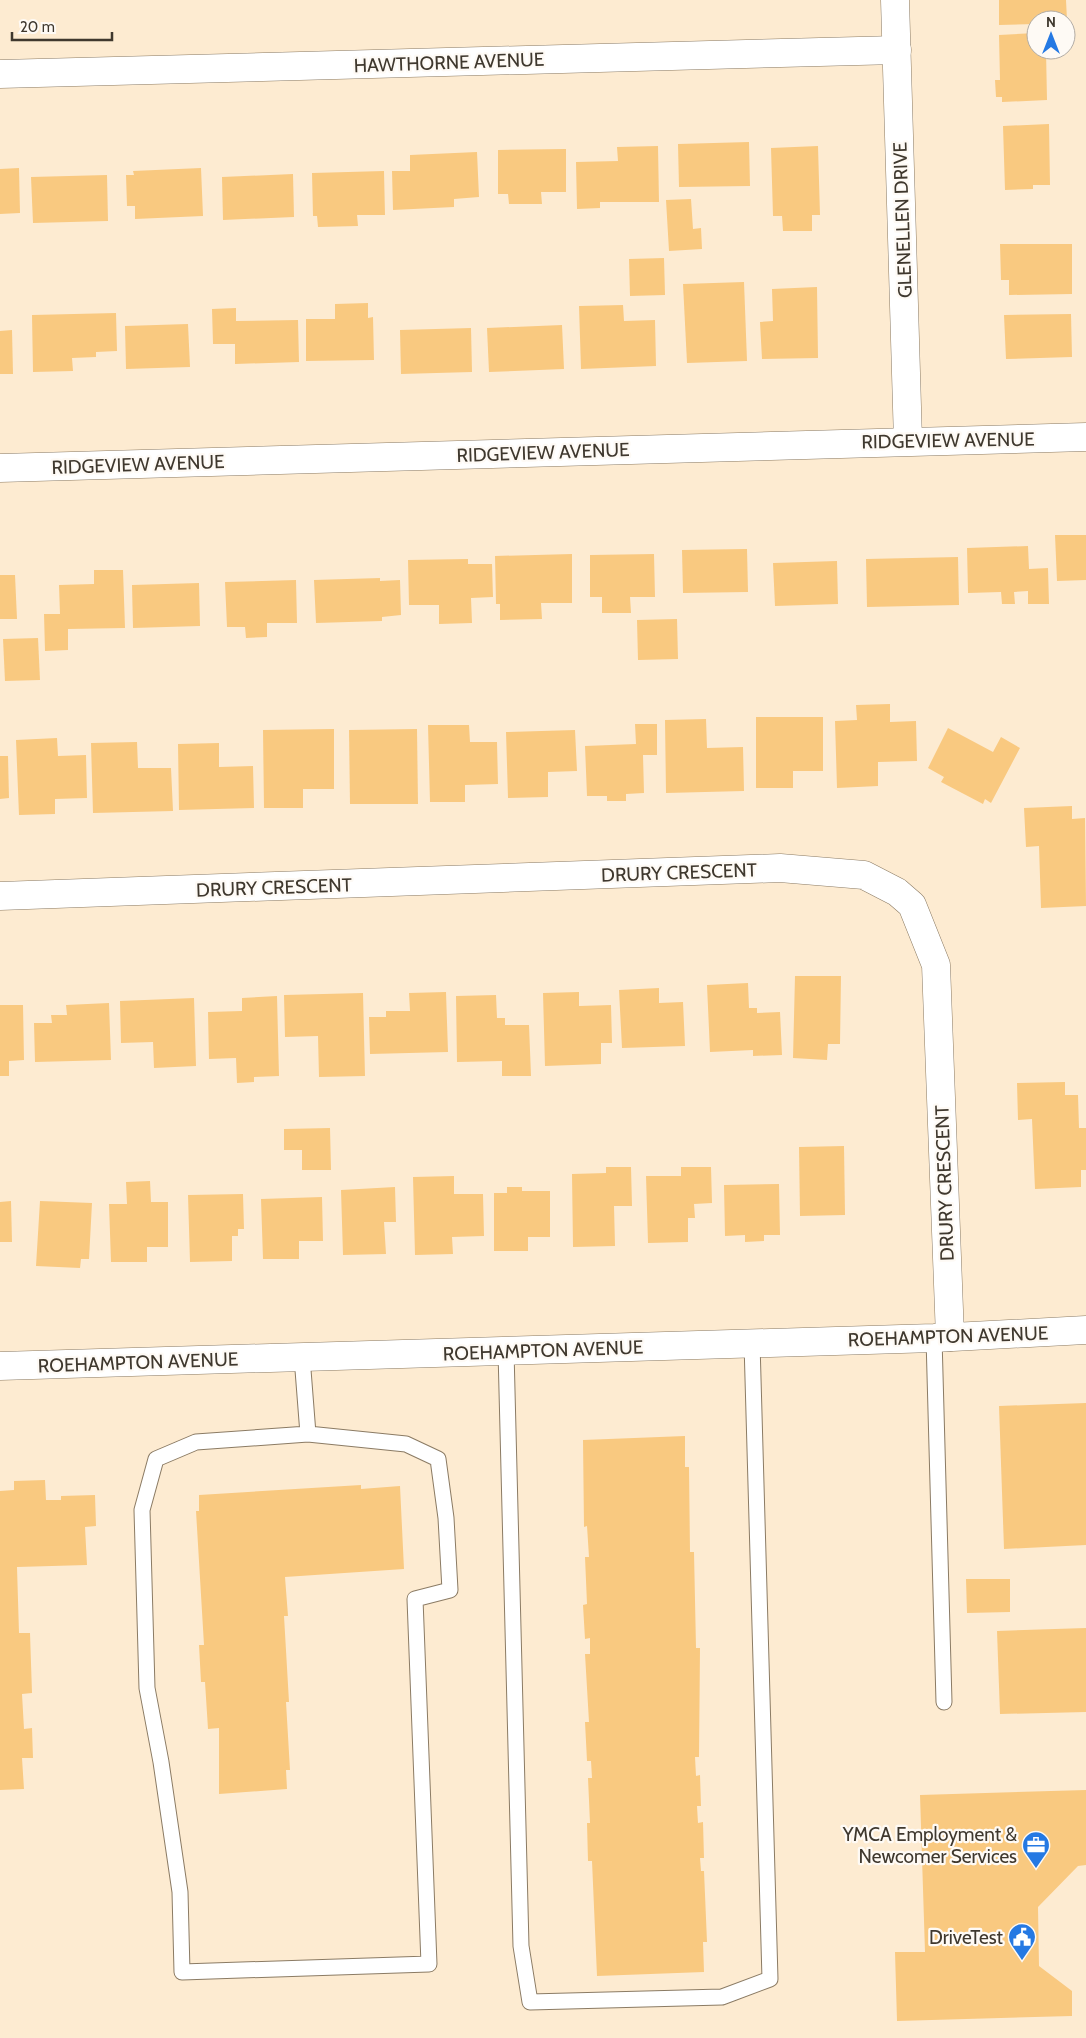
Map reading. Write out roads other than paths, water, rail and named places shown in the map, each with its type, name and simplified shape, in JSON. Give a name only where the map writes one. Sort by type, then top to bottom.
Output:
[{"type":"street","name":"GLENELLEN DRIVE","points":[[895,0],[908,441]]},
{"type":"street","name":"HAWTHORNE AVENUE","points":[[0,74],[897,50]]},
{"type":"street","name":"RIDGEVIEW AVENUE","points":[[0,468],[1086,437]]},
{"type":"street","name":"DRURY CRESCENT","points":[[0,896],[780,868],[864,875],[897,892],[912,905],[936,965],[942,1338]]},
{"type":"street","name":"ROEHAMPTON AVENUE","points":[[0,1366],[942,1338],[1086,1330]]},
{"type":"lane","points":[[942,1338],[944,1702]]},
{"type":"lane","points":[[506,1351],[521,1946],[530,2002],[722,1997],[770,1979],[752,1343]]},
{"type":"lane","points":[[302,1357],[308,1434]]},
{"type":"lane","points":[[308,1434],[406,1444],[438,1459],[446,1518],[450,1590],[415,1599],[429,1964],[182,1972],[180,1892],[161,1762],[147,1688],[142,1510],[156,1459],[196,1442],[308,1434]]},
{"type":"place","name":"YMCA Employment & Newcomer Services","points":[[1036,1869]]},
{"type":"place","name":"DriveTest","points":[[1022,1961]]}]
